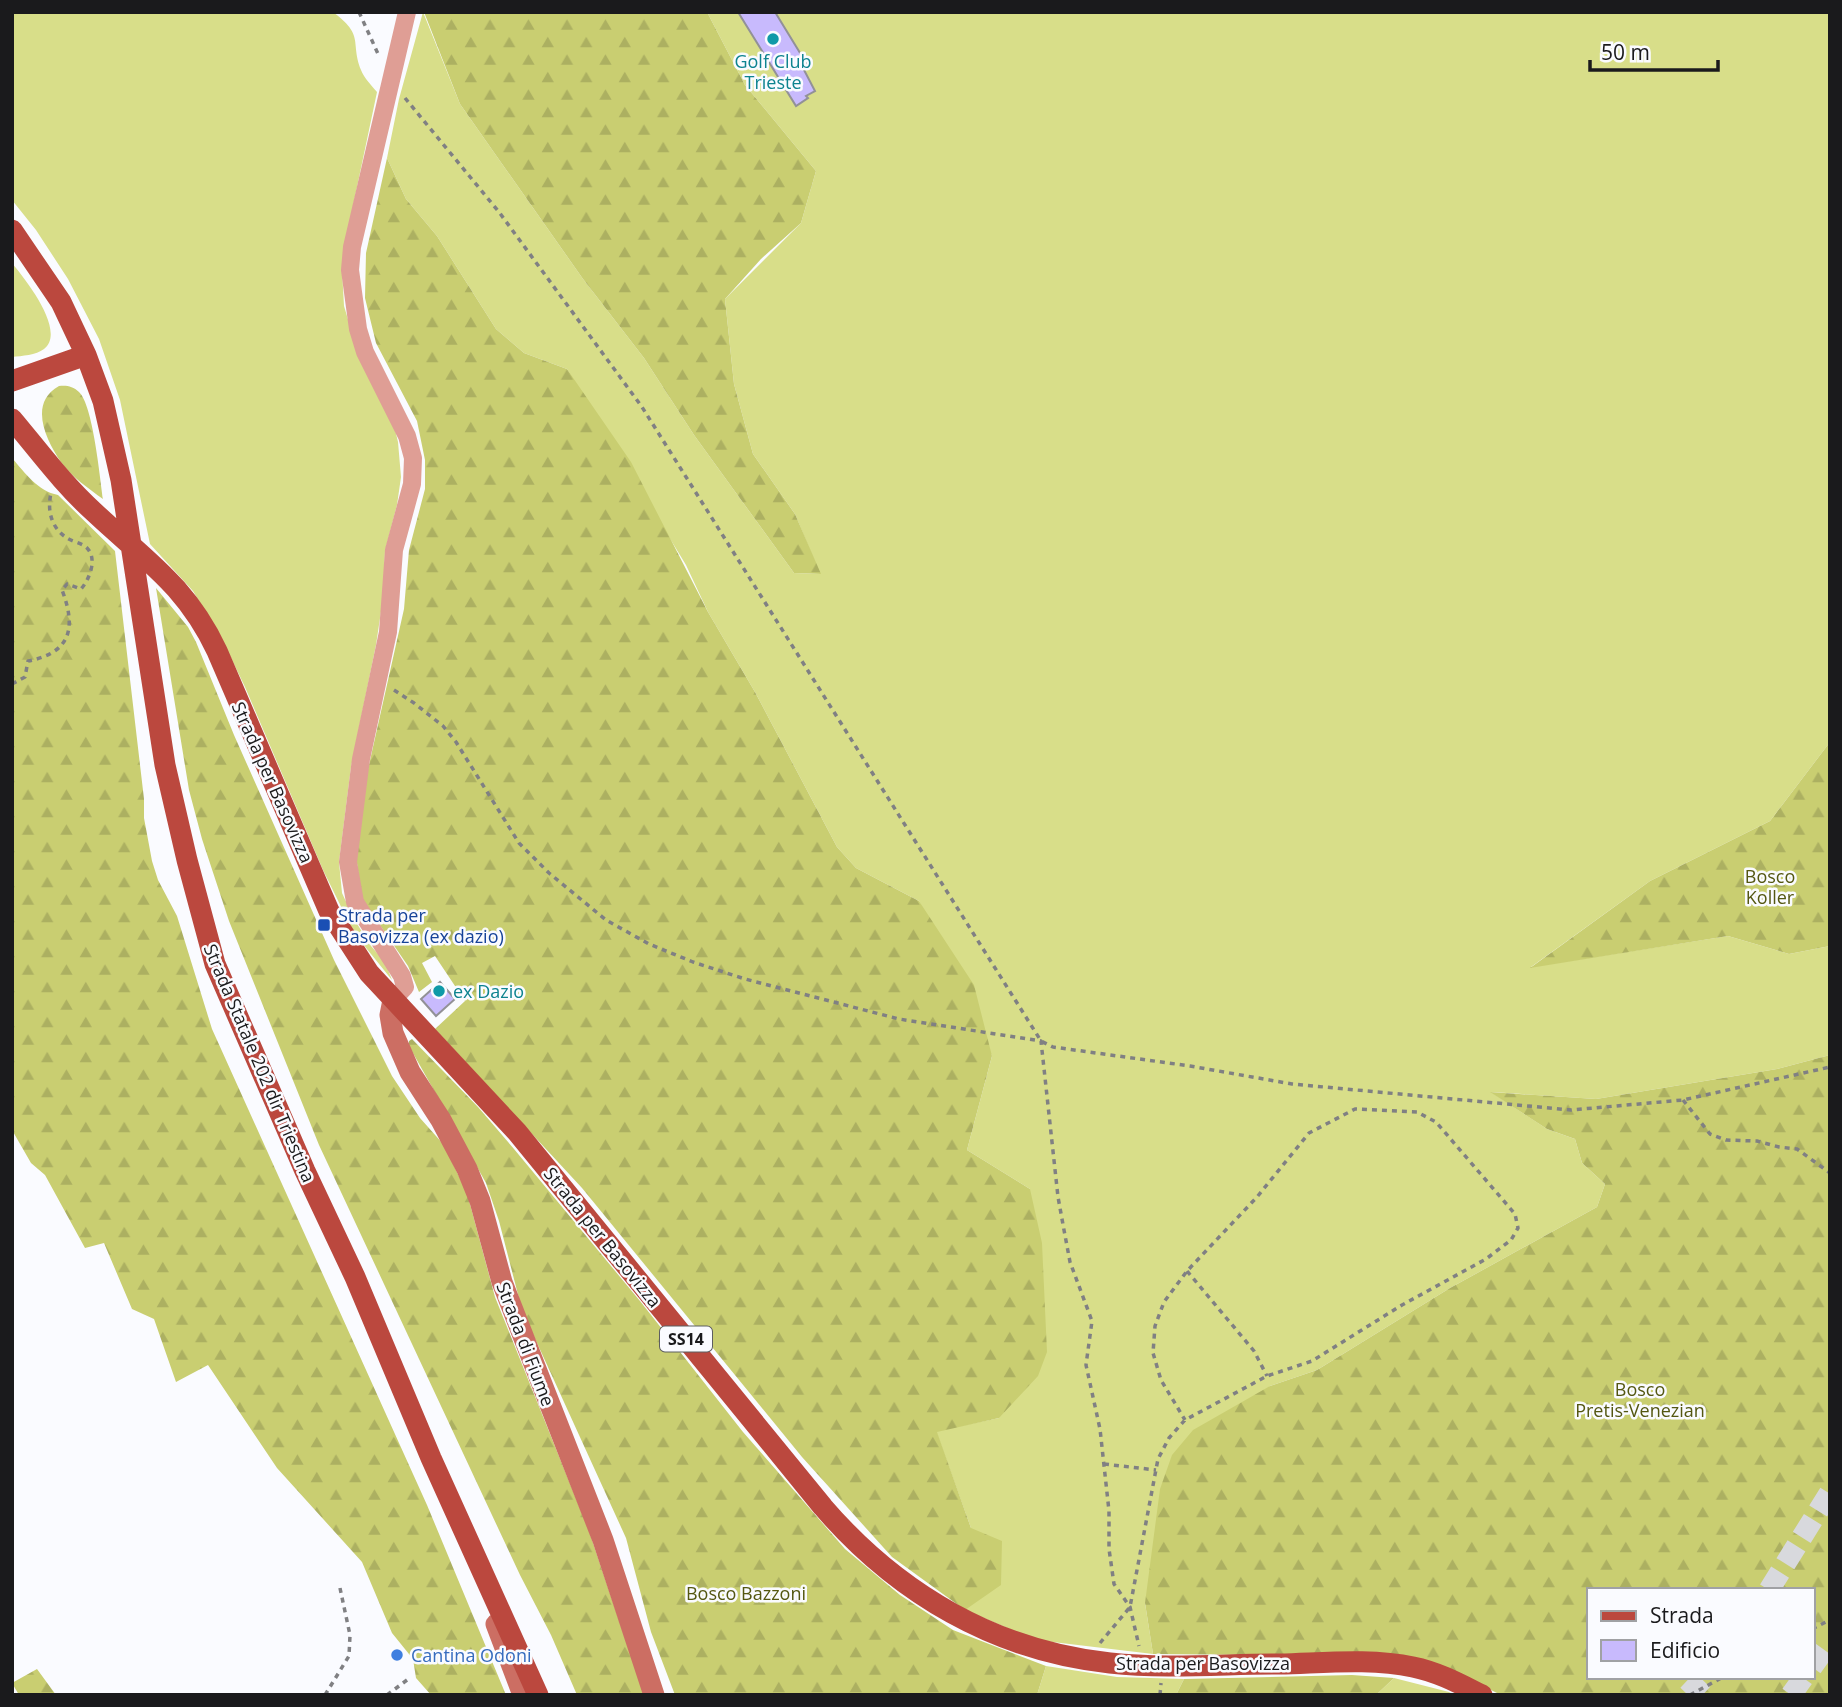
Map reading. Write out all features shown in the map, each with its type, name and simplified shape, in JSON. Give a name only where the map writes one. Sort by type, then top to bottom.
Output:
[{"type":"main road","name":"Strada Statale 202 dir Triestina","points":[[12,230],[50,284],[86,355],[103,401],[121,480],[165,765],[215,964],[305,1171],[355,1277],[440,1479],[538,1695]]},
{"type":"main road","points":[[12,381],[86,355]]},
{"type":"main road","name":"Strada per Basovizza","points":[[12,419],[62,480],[167,578],[197,613],[329,911],[369,973],[517,1132],[857,1545],[908,1587],[964,1621],[1006,1640],[1082,1659],[1138,1665],[1392,1664],[1443,1676],[1482,1695]]},
{"type":"street","points":[[393,1000],[405,987],[402,976],[355,902],[348,862],[361,759],[388,632],[394,551],[412,484],[413,458],[407,436],[365,352],[356,320],[350,270],[352,247],[407,12]]},
{"type":"street","name":"Strada di Fiume","points":[[393,1000],[390,1015],[393,1033],[411,1072],[441,1121],[476,1190],[502,1282],[603,1540],[654,1695]]},
{"type":"street","points":[[440,1479],[523,1695]]},
{"type":"street","points":[[522,1655],[546,1695]]},
{"type":"path","points":[[359,12],[390,81],[499,212],[642,407],[1041,1041],[1064,1230],[1070,1262],[1092,1321],[1086,1365],[1095,1402],[1104,1464],[1114,1584],[1130,1607],[1139,1643],[1138,1665]]},
{"type":"path","points":[[12,684],[25,677],[28,661],[53,655],[67,635],[72,626],[62,590],[66,584],[81,589],[85,586],[93,562],[87,548],[66,538],[56,528],[49,511],[50,495],[62,480]]},
{"type":"path","points":[[376,679],[414,703],[443,726],[456,742],[519,844],[549,873],[606,920],[693,962],[745,979],[899,1019],[1041,1041],[1053,1047],[1190,1066],[1292,1084],[1571,1110],[1683,1100],[1830,1067]]},
{"type":"path","points":[[1683,1100],[1710,1134],[1726,1140],[1757,1141],[1797,1149],[1830,1173]]},
{"type":"path","points":[[1082,1659],[1111,1631],[1130,1607],[1158,1459],[1169,1438],[1185,1420],[1267,1376],[1312,1361],[1402,1305],[1486,1259],[1511,1240],[1518,1228],[1515,1214],[1436,1122],[1417,1112],[1356,1109],[1309,1133],[1257,1197],[1187,1271],[1164,1302],[1155,1326],[1153,1353],[1161,1380],[1185,1420]]},
{"type":"path","points":[[1187,1271],[1254,1350],[1267,1376]]},
{"type":"path","points":[[1104,1464],[1156,1470]]},
{"type":"path","points":[[325,1695],[349,1656],[350,1635],[340,1588]]},
{"type":"path","points":[[1814,1628],[1830,1619]]},
{"type":"path","points":[[387,1695],[411,1678]]},
{"type":"path","points":[[1690,1695],[1719,1679]]},
{"type":"green space","points":[[12,12],[333,12],[353,33],[361,70],[377,92],[345,244],[342,270],[344,306],[358,353],[392,417],[398,442],[401,477],[385,551],[383,598],[351,767],[339,862],[342,893],[354,919],[385,962],[392,980],[354,933],[323,870],[221,637],[193,591],[150,544],[120,400],[99,339],[68,279],[36,230],[12,200]]},
{"type":"green space","name":"Golf Club Trieste","points":[[423,12],[460,104],[583,279],[644,358],[694,435],[794,573],[820,574],[795,514],[753,454],[734,384],[725,299],[801,223],[816,171],[745,85],[707,12],[1830,12],[1830,742],[1770,821],[1650,881],[1531,967],[1728,936],[1789,954],[1830,946],[1830,1055],[1777,1069],[1596,1099],[1491,1092],[1547,1129],[1575,1139],[1582,1163],[1605,1184],[1597,1207],[1450,1288],[1317,1370],[1270,1386],[1145,1603],[1153,1654],[1036,1640],[965,1610],[971,1528],[936,1431],[999,1418],[1030,1189],[967,1150],[992,1056],[919,901],[856,868],[837,847],[755,692],[708,612],[686,565],[567,369],[524,353],[496,329],[437,236],[406,199],[387,158],[399,99]]},
{"type":"green space","points":[[424,12],[707,12],[745,85],[816,171],[801,223],[761,259],[725,299],[734,384],[753,454],[795,514],[821,574],[794,573],[694,435],[644,358],[583,279],[460,104]]},
{"type":"green space","points":[[387,158],[406,199],[437,236],[496,329],[524,353],[567,369],[631,462],[708,612],[755,692],[837,847],[856,868],[919,901],[974,985],[992,1056],[967,1150],[1030,1189],[1042,1243],[1047,1352],[1038,1376],[999,1418],[937,1432],[971,1528],[1002,1541],[1001,1585],[965,1610],[892,1557],[802,1457],[582,1188],[435,1029],[465,1001],[435,956],[422,963],[432,982],[419,992],[408,966],[362,899],[356,856],[362,796],[404,609],[409,550],[425,489],[425,460],[417,421],[376,343],[365,298],[366,253]]},
{"type":"green space","points":[[12,263],[42,305],[51,330],[50,341],[44,349],[33,354],[12,357]]},
{"type":"green space","points":[[59,386],[74,388],[84,399],[95,442],[103,499],[65,467],[46,433],[42,412],[44,402]]},
{"type":"green space","points":[[12,458],[38,485],[58,495],[115,551],[144,818],[158,880],[177,916],[212,1029],[427,1505],[506,1695],[431,1695],[416,1678],[413,1659],[392,1633],[362,1562],[277,1468],[208,1365],[176,1382],[154,1319],[132,1309],[104,1243],[85,1248],[45,1175],[31,1163],[12,1130]]},
{"type":"green space","points":[[156,588],[188,627],[196,642],[234,735],[334,960],[392,1076],[420,1118],[444,1145],[467,1193],[495,1297],[589,1531],[644,1695],[577,1695],[319,1145],[229,921],[202,839],[189,790]]},
{"type":"green space","name":"Bosco Koller","points":[[1830,742],[1830,946],[1789,954],[1728,936],[1530,968],[1650,881],[1770,821]]},
{"type":"green space","name":"Bosco Bazzoni","points":[[412,1039],[478,1107],[514,1149],[640,1301],[743,1432],[845,1549],[900,1595],[953,1630],[1046,1666],[1037,1695],[675,1695],[651,1632],[626,1538],[522,1310],[499,1221],[486,1183],[409,1046]]},
{"type":"green space","name":"Bosco Pretis-Venezian","points":[[1830,1055],[1830,1695],[1501,1695],[1459,1674],[1259,1655],[1153,1654],[1145,1603],[1160,1489],[1172,1455],[1193,1430],[1270,1386],[1317,1370],[1450,1288],[1597,1207],[1605,1184],[1582,1163],[1575,1139],[1547,1129],[1490,1092],[1596,1099],[1777,1069]]},
{"type":"green space","points":[[1046,1666],[1117,1677],[1184,1679],[1176,1695],[1037,1695]]},
{"type":"green space","points":[[37,1669],[56,1695],[19,1695],[12,1683]]},
{"type":"green space","points":[[1352,1675],[1394,1678],[1376,1695],[1176,1695],[1184,1679]]},
{"type":"green space","points":[[1394,1678],[1449,1692],[1454,1695],[1376,1695]]},
{"type":"building","name":"Golf Club Trieste","points":[[738,12],[775,12],[808,66],[803,68],[815,91],[806,96],[808,98],[796,106]]},
{"type":"building","name":"ex Dazio","points":[[440,982],[455,999],[436,1016],[421,999]]},
{"type":"tunnel","points":[[1770,1588],[1830,1492]]},
{"type":"tunnel","points":[[1814,1664],[1830,1642]]},
{"type":"tunnel","points":[[1688,1695],[1703,1679]]},
{"type":"tunnel","points":[[1791,1695],[1803,1679]]},
{"type":"place","name":"Golf Club Trieste","points":[[773,39]]},
{"type":"place","name":"Strada per Basovizza (ex dazio)","points":[[324,925]]},
{"type":"place","name":"ex Dazio","points":[[439,991]]},
{"type":"place","name":"Cantina Odoni","points":[[397,1655]]}]
